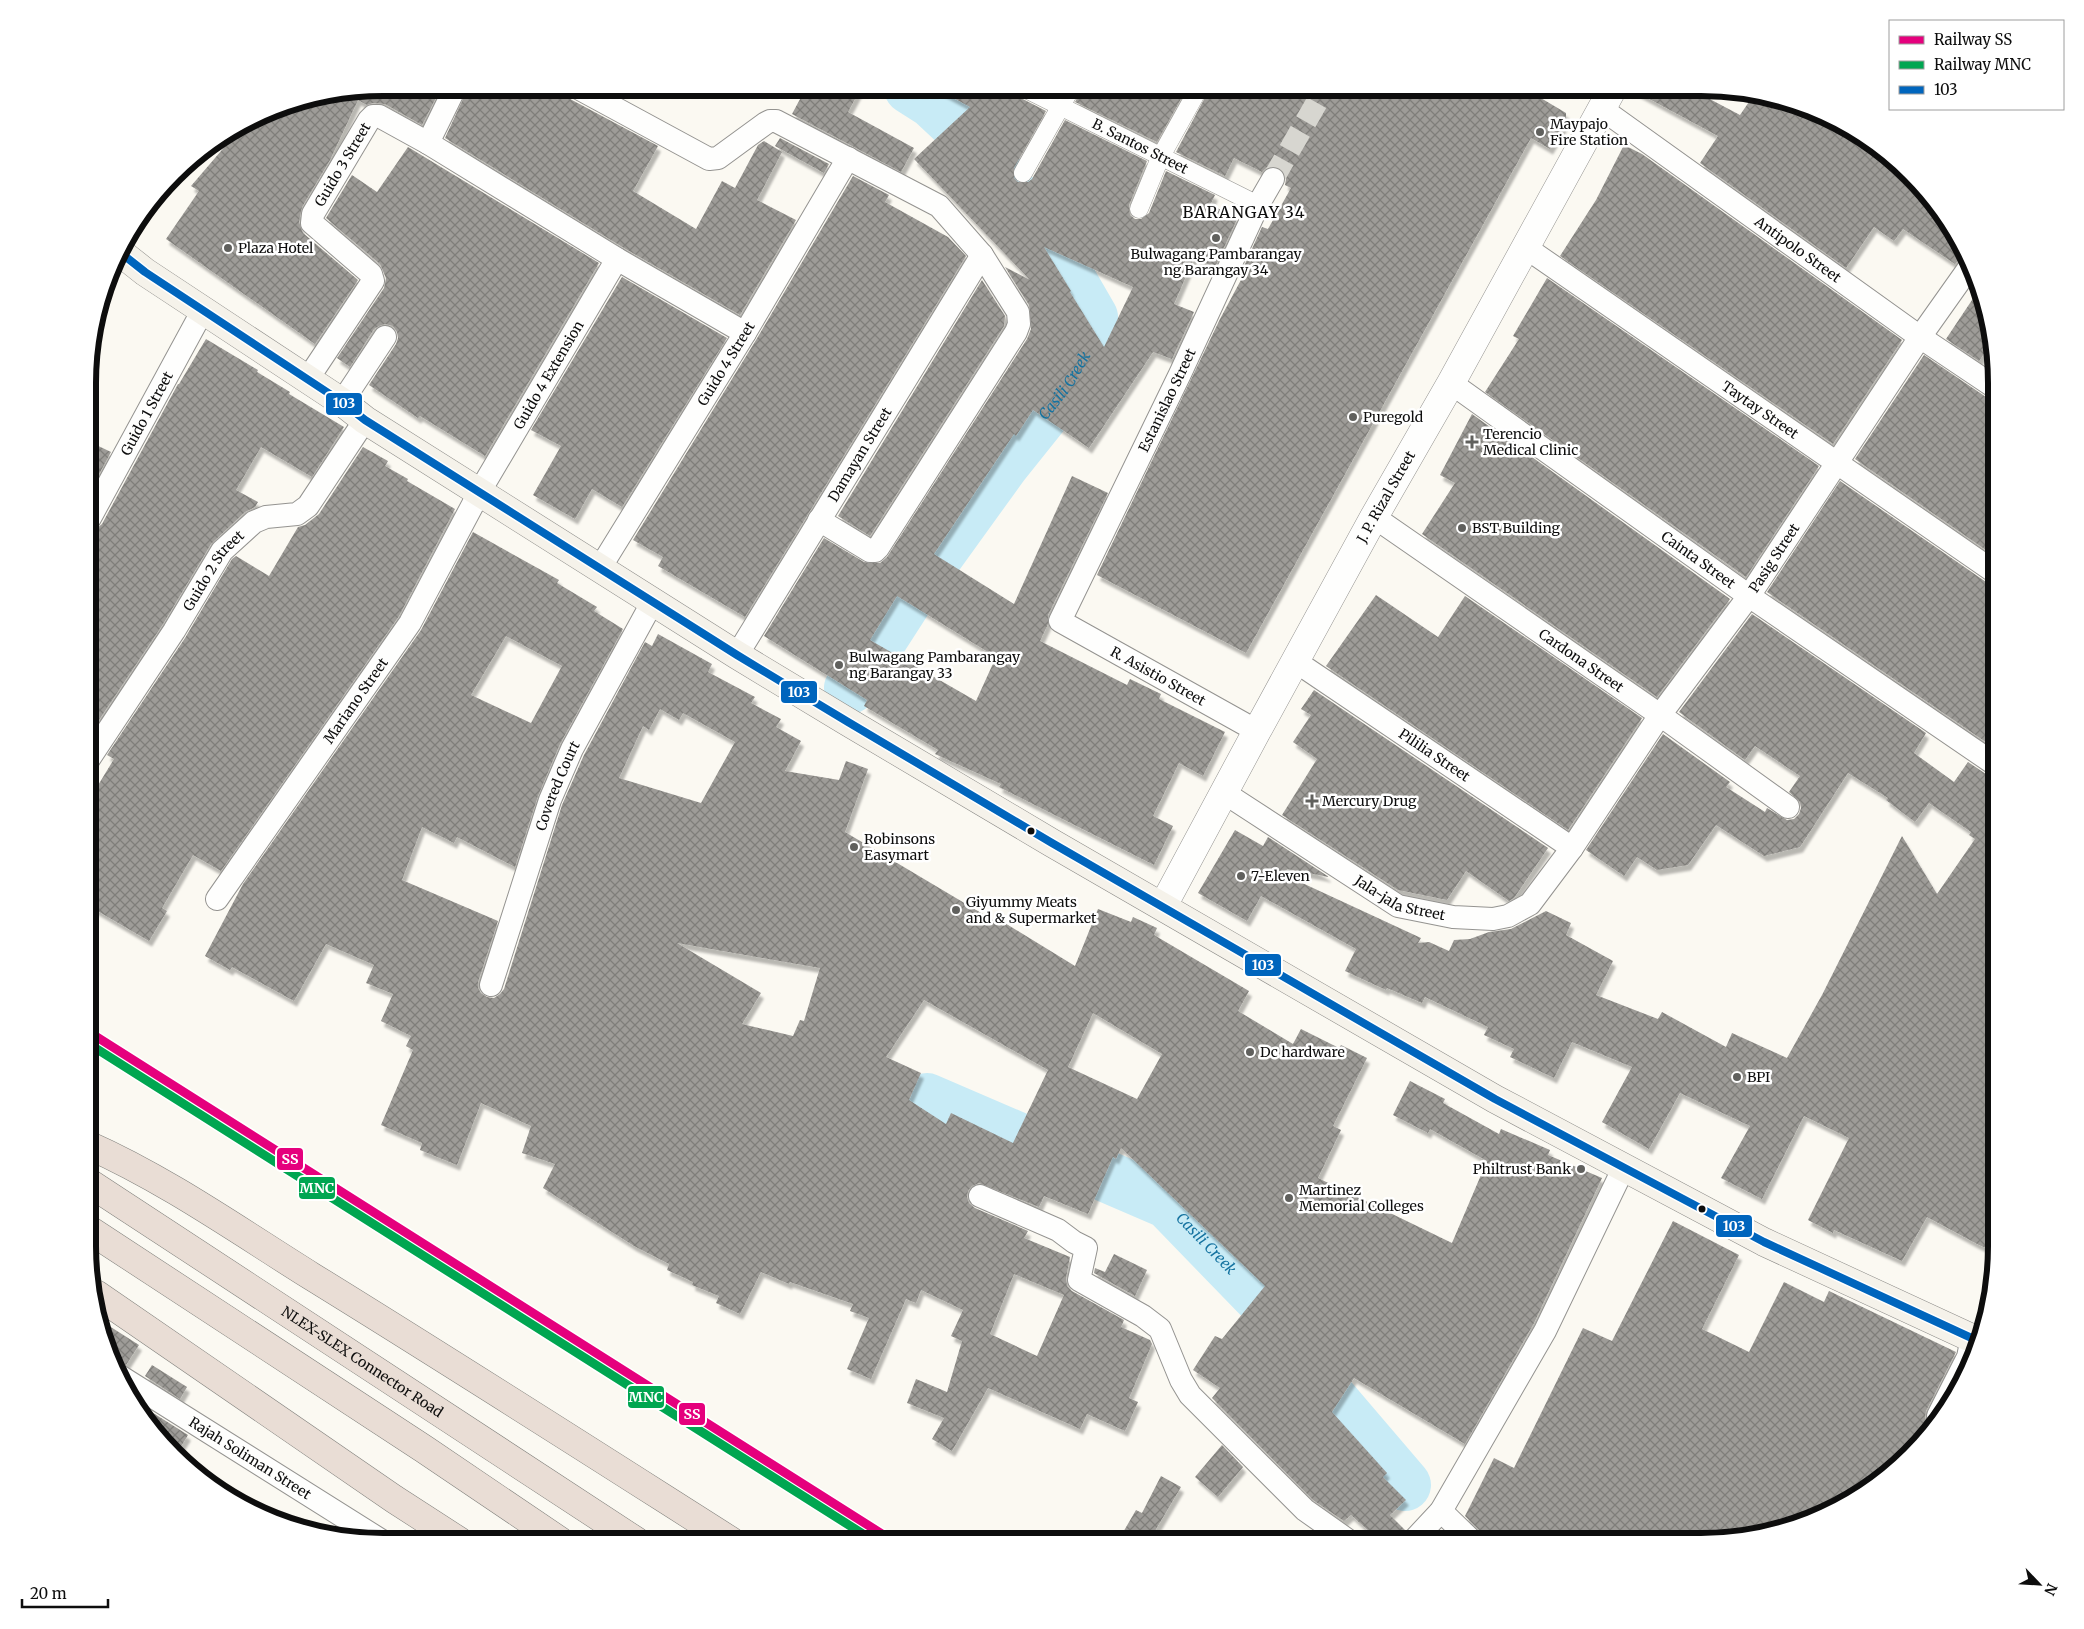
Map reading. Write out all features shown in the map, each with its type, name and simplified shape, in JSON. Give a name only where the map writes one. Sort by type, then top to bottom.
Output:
[{"type":"highway","points":[[96,1149],[175,1192],[415,1340],[718,1533]]},
{"type":"highway","name":"NLEX-SLEX Connector Road","points":[[96,1187],[624,1533]]},
{"type":"highway","points":[[96,1234],[424,1449],[548,1533]]},
{"type":"highway","points":[[101,1298],[386,1494],[447,1533]]},
{"type":"main road","points":[[126,256],[342,402],[365,420],[653,600],[737,655],[837,715],[1495,1100],[1764,1242],[1973,1339]]},
{"type":"street","points":[[451,96],[428,143],[617,259],[745,333]]},
{"type":"street","points":[[593,96],[709,159],[722,156],[770,121],[776,121],[939,206],[982,255],[1018,312],[1020,318],[1016,332],[878,548],[870,551],[819,520]]},
{"type":"street","name":"B. Santos Street","points":[[1039,96],[1160,158],[1258,205]]},
{"type":"street","points":[[1024,173],[1066,96]]},
{"type":"street","points":[[1139,209],[1160,158],[1195,96]]},
{"type":"street","name":"J. P. Rizal Street","points":[[1163,906],[1223,792],[1374,517],[1451,383],[1607,99]]},
{"type":"street","name":"Antipolo Street","points":[[1607,99],[1920,337],[1988,383]]},
{"type":"street","name":"Guido 3 Street","points":[[307,380],[373,281],[371,274],[312,223],[313,214],[373,116],[379,116],[428,143]]},
{"type":"street","name":"Guido 4 Street","points":[[600,568],[745,333],[848,158]]},
{"type":"street","name":"Estanislao Street","points":[[1060,621],[1180,374],[1258,205],[1273,179]]},
{"type":"street","name":"Taytay Street","points":[[1525,247],[1988,568]]},
{"type":"street","name":"Damayan Street","points":[[737,655],[982,255]]},
{"type":"street","name":"Guido 4 Extension","points":[[480,491],[617,259]]},
{"type":"street","name":"Pasig Street","points":[[1572,848],[1660,714],[1749,596],[1920,337],[1965,273]]},
{"type":"street","name":"Guido 1 Street","points":[[96,507],[203,310]]},
{"type":"street","points":[[342,402],[385,337]]},
{"type":"street","name":"Cainta Street","points":[[1451,383],[1749,596],[1988,760]]},
{"type":"street","name":"Guido 2 Street","points":[[96,748],[174,631],[222,551],[254,522],[266,517],[297,514],[308,506],[365,420]]},
{"type":"street","name":"Mariano Street","points":[[217,899],[410,623],[480,491]]},
{"type":"street","name":"Cardona Street","points":[[1374,517],[1660,714],[1788,807]]},
{"type":"street","name":"Covered Court","points":[[491,985],[550,800],[572,749],[653,600]]},
{"type":"street","name":"R. Asistio Street","points":[[1060,621],[1257,730]]},
{"type":"street","name":"Pililia Street","points":[[1296,661],[1572,848]]},
{"type":"street","name":"Jala-jala Street","points":[[1223,792],[1398,906],[1453,917],[1493,919],[1508,916],[1530,904],[1572,848]]},
{"type":"street","points":[[1420,1533],[1441,1510],[1545,1331],[1624,1167]]},
{"type":"street","points":[[980,1196],[1058,1230],[1086,1248],[1079,1280],[1143,1316],[1160,1329],[1181,1380],[1190,1395],[1305,1510],[1338,1533]]},
{"type":"street","name":"Rajah Soliman Street","points":[[132,1384],[368,1532]]},
{"type":"street","points":[[1441,1510],[1464,1533]]},
{"type":"building","points":[[437,96],[422,125],[385,104],[373,103],[367,105],[358,100],[330,160],[302,207],[299,222],[303,233],[358,280],[315,344],[166,239],[199,191],[191,186],[227,144],[256,126],[291,111],[309,106],[365,97]]},
{"type":"building","points":[[464,96],[566,96],[658,146],[633,191],[696,229],[722,181],[735,188],[758,145],[764,141],[782,152],[757,200],[796,220],[740,315],[624,248],[445,138]]},
{"type":"building","points":[[802,96],[857,96],[848,112],[914,148],[901,172],[792,114]]},
{"type":"building","points":[[950,96],[1018,96],[1046,111],[1014,168],[1014,178],[1018,182],[1028,182],[1032,179],[1065,120],[1147,161],[1129,205],[1130,215],[1135,219],[1141,219],[1149,213],[1166,171],[1215,195],[1210,205],[1238,217],[1215,267],[1194,258],[1174,304],[1194,312],[1172,359],[1153,352],[1089,448],[1033,410],[1016,436],[1014,434],[934,554],[1014,604],[1072,476],[1108,493],[1048,615],[1048,624],[1040,641],[1127,685],[1130,679],[1161,694],[1159,699],[1225,732],[1203,776],[1179,763],[1153,816],[1173,826],[1154,865],[999,787],[1001,784],[935,754],[938,750],[864,706],[867,700],[764,636],[824,538],[864,562],[880,563],[887,557],[1027,339],[1031,329],[1029,305],[1005,267],[1030,280],[914,159],[970,107]],"holes":[[[1044,247],[1133,287],[1104,347]],[[897,596],[996,657],[976,701],[870,640]]]},
{"type":"building","points":[[1078,96],[1183,96],[1157,142],[1075,102]]},
{"type":"building","points":[[1206,96],[1537,96],[1566,113],[1566,122],[1550,149],[1531,138],[1246,653],[1097,575],[1220,319],[1242,278],[1239,277],[1262,227],[1268,229],[1291,188],[1285,185],[1285,173],[1279,167],[1267,167],[1262,172],[1234,158],[1225,176],[1176,152]]},
{"type":"building","points":[[1644,96],[1704,96],[1740,115],[1750,101],[1793,111],[1828,126],[1860,145],[1904,180],[1939,224],[1959,259],[1955,264],[1903,229],[1894,241],[1874,227],[1846,268],[1700,163],[1718,136]]},
{"type":"building","points":[[780,138],[829,164],[824,173],[775,146]]},
{"type":"building","points":[[1624,145],[1642,154],[1902,340],[1833,444],[1560,256],[1596,200]]},
{"type":"building","points":[[408,147],[599,263],[485,456],[420,416],[418,418],[369,385],[396,344],[397,332],[393,326],[385,324],[374,329],[350,367],[337,358],[384,288],[386,278],[380,264],[326,218],[352,175],[377,192]]},
{"type":"building","points":[[853,176],[889,195],[885,202],[948,237],[966,256],[745,617],[658,566],[663,557],[633,540],[756,340]]},
{"type":"building","points":[[622,277],[727,338],[622,507],[592,489],[575,519],[533,495],[561,446],[531,430]]},
{"type":"building","points":[[1547,278],[1819,466],[1746,577],[1485,392],[1519,339],[1513,336]]},
{"type":"building","points":[[982,280],[1005,316],[1004,326],[870,536],[838,516]]},
{"type":"building","points":[[1974,296],[1986,351],[1979,361],[1946,339]]},
{"type":"building","points":[[206,339],[258,370],[257,372],[290,392],[289,394],[344,427],[312,477],[261,447],[236,490],[258,502],[255,507],[245,512],[211,544],[163,624],[96,724],[96,529],[102,524]]},
{"type":"building","points":[[1924,355],[1988,398],[1988,551],[1855,459]]},
{"type":"building","points":[[1472,414],[1730,599],[1657,697],[1422,534],[1455,483],[1440,475]]},
{"type":"building","points":[[96,445],[111,452],[96,480]]},
{"type":"building","points":[[363,447],[388,461],[385,466],[408,479],[407,481],[455,509],[399,616],[221,871],[193,855],[162,908],[167,911],[149,941],[96,910],[96,789],[114,759],[107,755],[185,638],[232,559],[236,556],[269,576],[298,527],[305,525],[319,514]]},
{"type":"building","points":[[1840,481],[1988,583],[1988,744],[1767,592]]},
{"type":"building","points":[[473,532],[559,580],[557,583],[597,607],[594,611],[623,629],[560,744],[538,796],[515,867],[457,837],[454,843],[422,827],[402,880],[498,921],[478,982],[478,988],[481,993],[487,997],[494,998],[504,989],[562,805],[584,755],[645,642],[652,646],[658,634],[712,664],[708,672],[755,697],[751,703],[781,719],[776,727],[801,741],[785,771],[839,780],[846,761],[868,769],[845,832],[998,923],[1000,920],[1075,966],[1098,909],[1131,922],[1133,917],[1157,928],[1154,935],[1249,991],[1238,1011],[1293,1044],[1301,1029],[1339,1048],[1341,1045],[1367,1058],[1333,1126],[1341,1130],[1318,1178],[1452,1243],[1487,1161],[1430,1129],[1428,1133],[1393,1115],[1410,1081],[1445,1099],[1443,1103],[1499,1134],[1501,1129],[1550,1150],[1548,1155],[1602,1178],[1534,1323],[1465,1444],[1354,1378],[1332,1412],[1387,1473],[1383,1477],[1406,1500],[1390,1515],[1405,1530],[1404,1533],[1371,1533],[1351,1515],[1344,1521],[1313,1500],[1212,1398],[1220,1388],[1193,1370],[1215,1336],[1222,1339],[1265,1286],[1121,1148],[1116,1159],[1113,1157],[1088,1214],[1044,1196],[1039,1207],[979,1183],[972,1186],[968,1191],[967,1197],[969,1203],[975,1208],[1028,1231],[1024,1238],[1070,1257],[1066,1278],[1067,1286],[1072,1291],[1124,1320],[1121,1327],[1150,1340],[1152,1344],[1129,1398],[1138,1402],[1125,1431],[1087,1414],[1080,1429],[988,1388],[952,1451],[932,1439],[944,1418],[907,1403],[916,1379],[947,1392],[962,1341],[951,1336],[963,1310],[921,1290],[916,1303],[906,1299],[871,1379],[847,1369],[869,1318],[850,1311],[853,1304],[790,1282],[789,1284],[761,1272],[740,1314],[716,1303],[719,1296],[692,1285],[693,1282],[667,1270],[669,1264],[634,1246],[543,1188],[555,1164],[522,1153],[531,1126],[481,1103],[457,1165],[420,1150],[422,1143],[381,1125],[413,1050],[406,1046],[411,1036],[381,1021],[393,994],[366,983],[374,965],[326,944],[294,1001],[232,967],[230,970],[205,956],[243,884],[421,630]],"holes":[[[506,636],[562,666],[531,723],[471,695]],[[660,709],[679,720],[683,713],[735,742],[701,803],[619,778],[643,726],[649,730]],[[677,943],[820,968],[804,1021],[800,1020],[793,1036],[742,1024],[761,993]],[[924,1000],[1048,1070],[1013,1143],[951,1113],[946,1124],[909,1100],[921,1073],[886,1057]],[[1093,1013],[1162,1054],[1137,1099],[1068,1067]],[[1014,1274],[1064,1295],[1037,1356],[990,1334]]]},
{"type":"building","points":[[1376,595],[1438,637],[1465,596],[1642,718],[1568,830],[1326,666]]},
{"type":"building","points":[[1752,614],[1926,733],[1914,753],[1954,782],[1968,762],[1988,775],[1988,1249],[1927,1217],[1902,1261],[1834,1230],[1833,1233],[1808,1220],[1849,1138],[1804,1116],[1762,1199],[1721,1178],[1750,1126],[1680,1093],[1649,1149],[1602,1122],[1632,1067],[1572,1042],[1554,1078],[1510,1057],[1514,1049],[1484,1035],[1488,1027],[1425,997],[1422,1003],[1387,988],[1386,990],[1345,971],[1356,949],[1261,896],[1247,921],[1198,893],[1235,830],[1263,846],[1268,837],[1329,877],[1287,869],[1285,875],[1421,938],[1418,943],[1429,942],[1449,951],[1454,940],[1470,939],[1489,932],[1511,929],[1546,911],[1571,923],[1566,935],[1613,961],[1596,995],[1658,1019],[1662,1012],[1726,1047],[1732,1033],[1787,1058],[1822,995],[1902,836],[1937,894],[1975,839],[1969,835],[1971,832],[1929,803],[1915,822],[1886,800],[1888,798],[1848,773],[1800,847],[1764,856],[1716,825],[1688,865],[1657,870],[1637,857],[1624,876],[1586,850],[1663,734],[1730,782],[1726,787],[1765,812],[1767,808],[1787,820],[1794,819],[1799,814],[1800,802],[1789,792],[1800,776],[1755,746],[1745,760],[1679,712]]},
{"type":"building","points":[[1314,690],[1548,848],[1514,898],[1509,901],[1466,871],[1447,900],[1398,890],[1282,815],[1317,759],[1293,742],[1311,715],[1301,709]]},
{"type":"building","points":[[1673,1221],[1739,1255],[1702,1329],[1749,1352],[1784,1282],[1824,1302],[1829,1291],[1956,1352],[1926,1411],[1927,1422],[1904,1449],[1875,1473],[1844,1494],[1793,1518],[1738,1530],[1700,1533],[1481,1533],[1465,1516],[1494,1458],[1514,1468],[1583,1328],[1612,1341]]},
{"type":"building","points":[[1114,1254],[1147,1270],[1135,1296],[1094,1273],[1095,1268],[1105,1272]]},
{"type":"building","points":[[107,1325],[139,1345],[126,1365],[122,1363]]},
{"type":"building","points":[[152,1365],[187,1387],[180,1399],[145,1376]]},
{"type":"building","points":[[149,1410],[188,1435],[180,1449]]},
{"type":"building","points":[[1222,1445],[1243,1467],[1218,1497],[1195,1477]]},
{"type":"building","points":[[1161,1476],[1181,1487],[1154,1533],[1123,1533],[1136,1510],[1142,1513]]},
{"type":"waterway","name":"Casili Creek","points":[[850,688],[915,587],[1003,465],[1067,385],[1092,341],[1092,317],[1052,248],[993,167],[963,131],[932,102],[923,96]]},
{"type":"waterway","name":"Casili Creek","points":[[927,1099],[1168,1203],[1296,1335],[1319,1366],[1323,1389],[1405,1485]]},
{"type":"tunnel","points":[[1273,179],[1320,96]]},
{"type":"rail line","name":"SS","points":[[96,1036],[880,1533]]},
{"type":"rail line","name":"MNC","points":[[96,1048],[861,1533]]},
{"type":"transit line","name":"103","points":[[126,257],[145,272],[342,402],[365,420],[737,655],[1052,843],[1495,1099],[1764,1242],[1973,1339]]},
{"type":"place","name":"Maypajo Fire Station","points":[[1540,132]]},
{"type":"place","name":"Bulwagang Pambarangay ng Barangay 34","points":[[1216,238]]},
{"type":"place","name":"Plaza Hotel","points":[[228,248]]},
{"type":"place","name":"Puregold","points":[[1353,417]]},
{"type":"place","name":"Terencio Medical Clinic","points":[[1472,442]]},
{"type":"place","name":"BST Building","points":[[1462,528]]},
{"type":"place","name":"Bulwagang Pambarangay ng Barangay 33","points":[[839,665]]},
{"type":"place","name":"Mercury Drug","points":[[1312,801]]},
{"type":"place","name":"Robinsons Easymart","points":[[854,847]]},
{"type":"place","name":"7-Eleven","points":[[1241,876]]},
{"type":"place","name":"Giyummy Meats and & Supermarket","points":[[956,910]]},
{"type":"place","name":"Dc hardware","points":[[1250,1052]]},
{"type":"place","name":"BPI","points":[[1737,1077]]},
{"type":"place","name":"Philtrust Bank","points":[[1581,1169]]},
{"type":"place","name":"Martinez Memorial Colleges","points":[[1289,1198]]},
{"type":"district","name":"BARANGAY 34","points":[[1244,212]]}]
